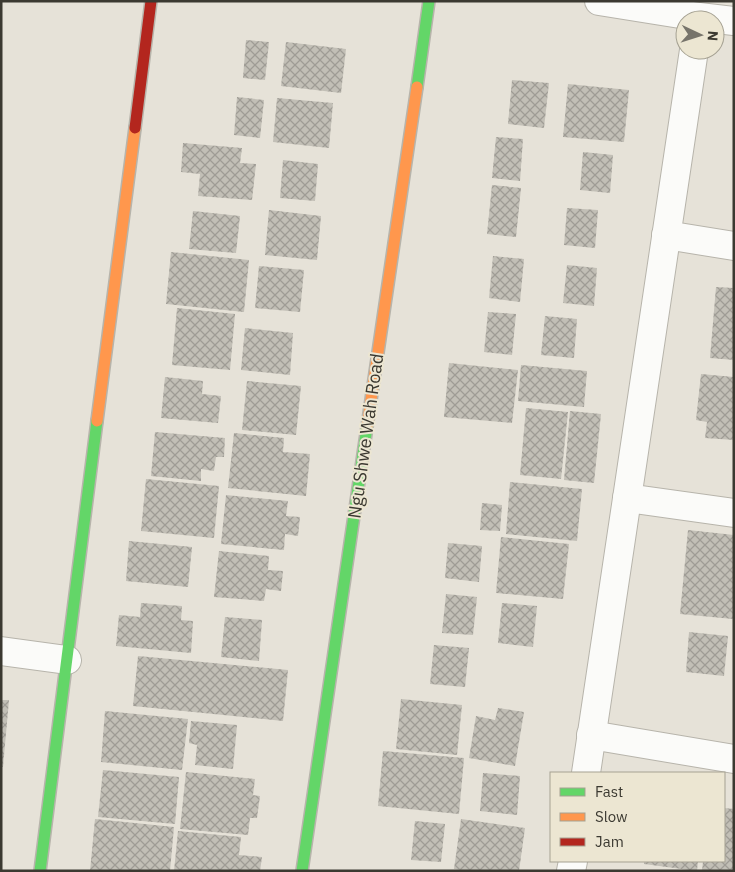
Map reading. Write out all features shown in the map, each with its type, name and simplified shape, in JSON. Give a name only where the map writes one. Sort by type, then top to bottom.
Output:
[{"type":"street","points":[[40,871],[152,1]]},
{"type":"street","name":"Ngu Shwe Wah Road","points":[[302,871],[429,1]]},
{"type":"street","points":[[599,1],[675,10]]},
{"type":"street","points":[[586,772],[692,60]]},
{"type":"street","points":[[666,235],[734,246]]},
{"type":"street","points":[[627,498],[734,512]]},
{"type":"street","points":[[1,651],[67,660]]},
{"type":"street","points":[[591,735],[734,759]]},
{"type":"building","points":[[246,40],[269,42],[265,80],[243,78]]},
{"type":"building","points":[[286,42],[346,49],[341,93],[281,86]]},
{"type":"building","points":[[512,80],[549,83],[544,128],[508,124]]},
{"type":"building","points":[[568,84],[629,90],[624,142],[563,137]]},
{"type":"building","points":[[237,97],[264,100],[260,138],[234,135]]},
{"type":"building","points":[[277,98],[333,103],[329,148],[273,142]]},
{"type":"building","points":[[496,137],[523,139],[520,181],[492,178]]},
{"type":"building","points":[[183,143],[242,148],[240,163],[256,164],[252,200],[198,196],[200,174],[181,172]]},
{"type":"building","points":[[583,152],[613,155],[610,193],[580,190]]},
{"type":"building","points":[[283,160],[318,164],[315,201],[280,198]]},
{"type":"building","points":[[492,185],[521,188],[516,237],[487,234]]},
{"type":"building","points":[[567,208],[598,210],[595,248],[564,245]]},
{"type":"building","points":[[269,210],[321,216],[317,260],[265,255]]},
{"type":"building","points":[[193,211],[240,216],[236,253],[189,249]]},
{"type":"building","points":[[171,252],[249,260],[244,312],[166,304]]},
{"type":"building","points":[[493,256],[524,259],[520,302],[489,298]]},
{"type":"building","points":[[567,265],[597,268],[594,306],[563,303]]},
{"type":"building","points":[[259,266],[304,270],[300,312],[255,308]]},
{"type":"building","points":[[716,287],[734,288],[734,360],[710,358]]},
{"type":"building","points":[[177,308],[235,314],[230,370],[172,365]]},
{"type":"building","points":[[488,312],[516,314],[512,355],[484,352]]},
{"type":"building","points":[[545,316],[577,319],[574,358],[541,355]]},
{"type":"building","points":[[245,328],[293,333],[290,375],[241,370]]},
{"type":"building","points":[[449,363],[518,370],[512,423],[444,417]]},
{"type":"building","points":[[521,365],[587,371],[584,407],[518,401]]},
{"type":"building","points":[[701,374],[734,377],[734,440],[705,438],[707,422],[696,420]]},
{"type":"building","points":[[165,377],[203,381],[202,394],[221,396],[218,423],[161,418]]},
{"type":"building","points":[[247,381],[301,386],[296,435],[242,430]]},
{"type":"building","points":[[526,408],[568,412],[561,479],[520,475]]},
{"type":"building","points":[[570,411],[601,414],[594,483],[564,480]]},
{"type":"building","points":[[155,432],[225,438],[224,457],[216,457],[214,471],[201,469],[201,481],[151,476]]},
{"type":"building","points":[[234,433],[284,438],[283,452],[310,454],[306,496],[228,488]]},
{"type":"building","points":[[146,479],[219,486],[214,538],[141,531]]},
{"type":"building","points":[[510,482],[582,489],[577,541],[506,534]]},
{"type":"building","points":[[226,495],[288,501],[286,516],[300,517],[298,536],[285,534],[284,550],[221,544]]},
{"type":"building","points":[[482,503],[502,505],[500,531],[480,530]]},
{"type":"building","points":[[688,530],[734,535],[733,619],[680,614]]},
{"type":"building","points":[[501,537],[569,544],[563,599],[496,593]]},
{"type":"building","points":[[129,541],[192,547],[188,587],[126,581]]},
{"type":"building","points":[[448,543],[482,546],[479,582],[445,578]]},
{"type":"building","points":[[219,551],[269,556],[268,570],[283,571],[281,591],[266,589],[264,601],[214,597]]},
{"type":"building","points":[[446,594],[477,597],[473,635],[442,633]]},
{"type":"building","points":[[141,603],[182,606],[181,620],[193,621],[191,653],[116,646],[119,615],[140,617]]},
{"type":"building","points":[[502,603],[537,606],[533,647],[498,643]]},
{"type":"building","points":[[225,617],[262,620],[259,661],[221,657]]},
{"type":"building","points":[[689,632],[728,636],[724,676],[686,672]]},
{"type":"building","points":[[434,645],[469,648],[465,687],[430,684]]},
{"type":"building","points":[[138,656],[288,670],[283,721],[133,706]]},
{"type":"building","points":[[401,699],[462,705],[457,755],[396,749]]},
{"type":"building","points":[[1,700],[9,700],[3,767],[1,767]]},
{"type":"building","points":[[498,708],[524,712],[515,766],[469,758],[476,716],[495,720]]},
{"type":"building","points":[[105,711],[188,719],[182,770],[101,762]]},
{"type":"building","points":[[191,721],[237,725],[233,769],[195,765],[197,745],[189,743]]},
{"type":"building","points":[[383,751],[464,758],[459,814],[378,806]]},
{"type":"building","points":[[103,770],[179,777],[175,824],[98,817]]},
{"type":"building","points":[[186,772],[255,779],[253,795],[260,796],[257,818],[250,818],[248,835],[180,829]]},
{"type":"building","points":[[483,773],[520,776],[517,815],[480,811]]},
{"type":"building","points":[[725,808],[734,809],[734,871],[702,871],[703,862],[725,862]]},
{"type":"building","points":[[95,819],[174,827],[170,871],[90,871]]},
{"type":"building","points":[[461,819],[525,828],[519,871],[469,871],[454,869]]},
{"type":"building","points":[[415,821],[445,824],[441,862],[411,860]]},
{"type":"building","points":[[178,831],[241,837],[239,855],[262,857],[260,871],[174,871]]},
{"type":"building","points":[[644,862],[698,862],[697,871],[644,864]]},
{"type":"traffic: fast","points":[[417,87],[429,1]]},
{"type":"traffic: fast","points":[[40,871],[97,421]]},
{"type":"traffic: fast","points":[[302,871],[367,427]]},
{"type":"traffic: slow","points":[[367,427],[417,87]]},
{"type":"traffic: slow","points":[[97,421],[135,128]]},
{"type":"traffic: jam","points":[[135,128],[151,1]]}]
